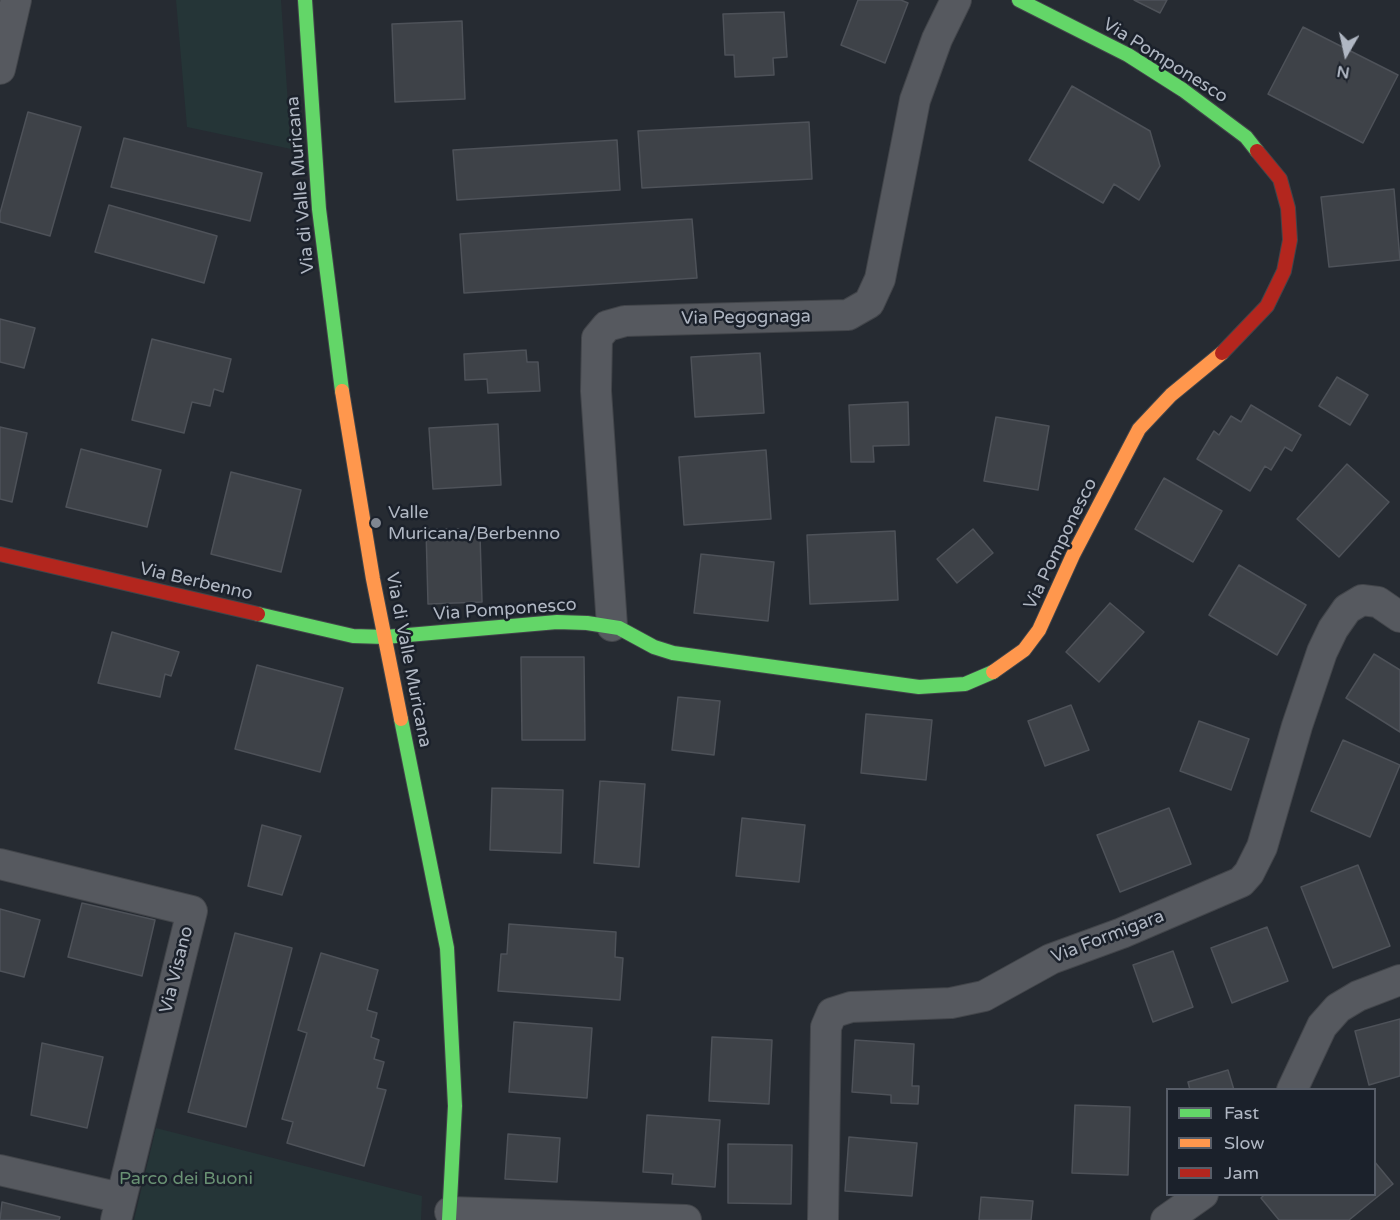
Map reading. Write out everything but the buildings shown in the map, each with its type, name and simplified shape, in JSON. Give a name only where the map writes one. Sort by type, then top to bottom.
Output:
[{"type":"street","points":[[0,69],[16,0]]},
{"type":"street","name":"Via di Valle Muricana","points":[[305,0],[319,209],[342,388],[385,637],[447,948],[455,1106],[450,1216]]},
{"type":"street","name":"Via Pegognaga","points":[[612,626],[596,391],[597,338],[607,326],[625,321],[848,315],[869,303],[878,289],[883,267],[915,100],[937,39],[956,0]]},
{"type":"street","name":"Via Pomponesco","points":[[385,637],[557,622],[612,626],[654,647],[673,653],[873,681],[944,687],[986,676],[1024,650],[1039,630],[1073,555],[1144,423],[1171,395],[1232,345],[1251,326],[1270,300],[1280,283],[1287,257],[1289,218],[1280,179],[1258,149],[1230,124],[1156,72],[1098,39],[1019,0]]},
{"type":"street","name":"Via Berbenno","points":[[0,554],[342,634],[385,637]]},
{"type":"street","name":"Via Formigara","points":[[823,1220],[826,1027],[832,1013],[851,1007],[951,1003],[984,996],[1051,959],[1122,933],[1241,882],[1250,873],[1262,847],[1297,726],[1322,652],[1333,629],[1347,609],[1362,600],[1378,602],[1400,617]]},
{"type":"street","name":"Via Visano","points":[[0,864],[192,912],[118,1209]]},
{"type":"street","points":[[1292,1088],[1322,1026],[1338,1008],[1358,996],[1400,980]]},
{"type":"street","points":[[0,1170],[118,1209]]},
{"type":"street","points":[[1166,1220],[1200,1196]]},
{"type":"street","points":[[450,1216],[686,1220]]},
{"type":"green space","points":[[176,0],[281,0],[291,149],[187,127]]},
{"type":"green space","name":"Parco dei Buoni","points":[[156,1128],[422,1196],[421,1220],[134,1220]]},
{"type":"traffic: fast","points":[[305,0],[319,209],[342,391]]},
{"type":"traffic: fast","points":[[1019,0],[1128,55],[1183,90],[1246,137],[1257,151]]},
{"type":"traffic: fast","points":[[258,614],[353,636],[385,637],[557,622],[587,623],[619,628],[654,647],[673,653],[919,687],[965,684],[993,672]]},
{"type":"traffic: fast","points":[[401,719],[447,948],[455,1106],[449,1220]]},
{"type":"traffic: slow","points":[[993,672],[1024,650],[1039,630],[1073,555],[1139,429],[1171,395],[1222,353]]},
{"type":"traffic: slow","points":[[342,391],[373,579],[401,719]]},
{"type":"traffic: jam","points":[[1222,353],[1267,306],[1284,271],[1290,240],[1288,208],[1280,179],[1257,151]]},
{"type":"traffic: jam","points":[[0,554],[258,614]]},
{"type":"place","name":"Valle Muricana/Berbenno","points":[[376,523]]}]
